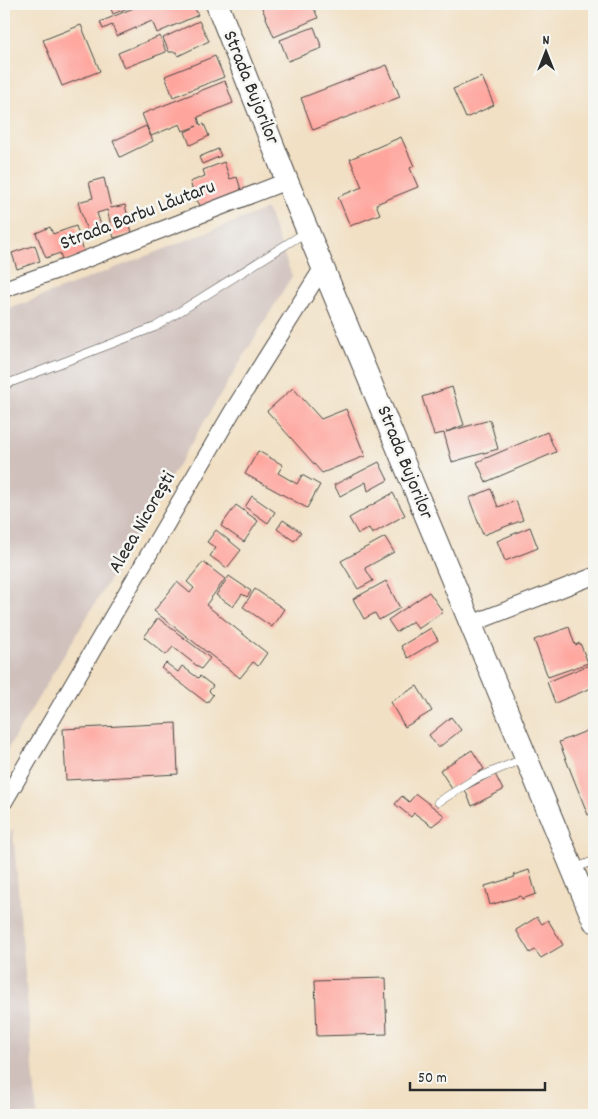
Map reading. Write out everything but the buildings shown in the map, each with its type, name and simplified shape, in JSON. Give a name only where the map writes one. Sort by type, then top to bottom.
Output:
[{"type":"main road","name":"Strada Bujorilor","points":[[217,4],[287,181],[594,921]]},
{"type":"street","name":"Strada Barbu Lăutaru","points":[[4,289],[66,267],[287,181]]},
{"type":"street","name":"Aleea Nicorești","points":[[4,802],[232,412],[323,267]]},
{"type":"street","points":[[471,624],[594,576]]},
{"type":"lane","points":[[4,385],[155,327],[308,230]]},
{"type":"lane","points":[[438,802],[475,779],[526,757]]},
{"type":"lane","points":[[573,869],[594,861]]},
{"type":"shaded area","points":[[267,209],[292,276],[4,755],[4,311]]},
{"type":"shaded area","points":[[13,829],[37,1115],[4,1115],[4,844]]}]
